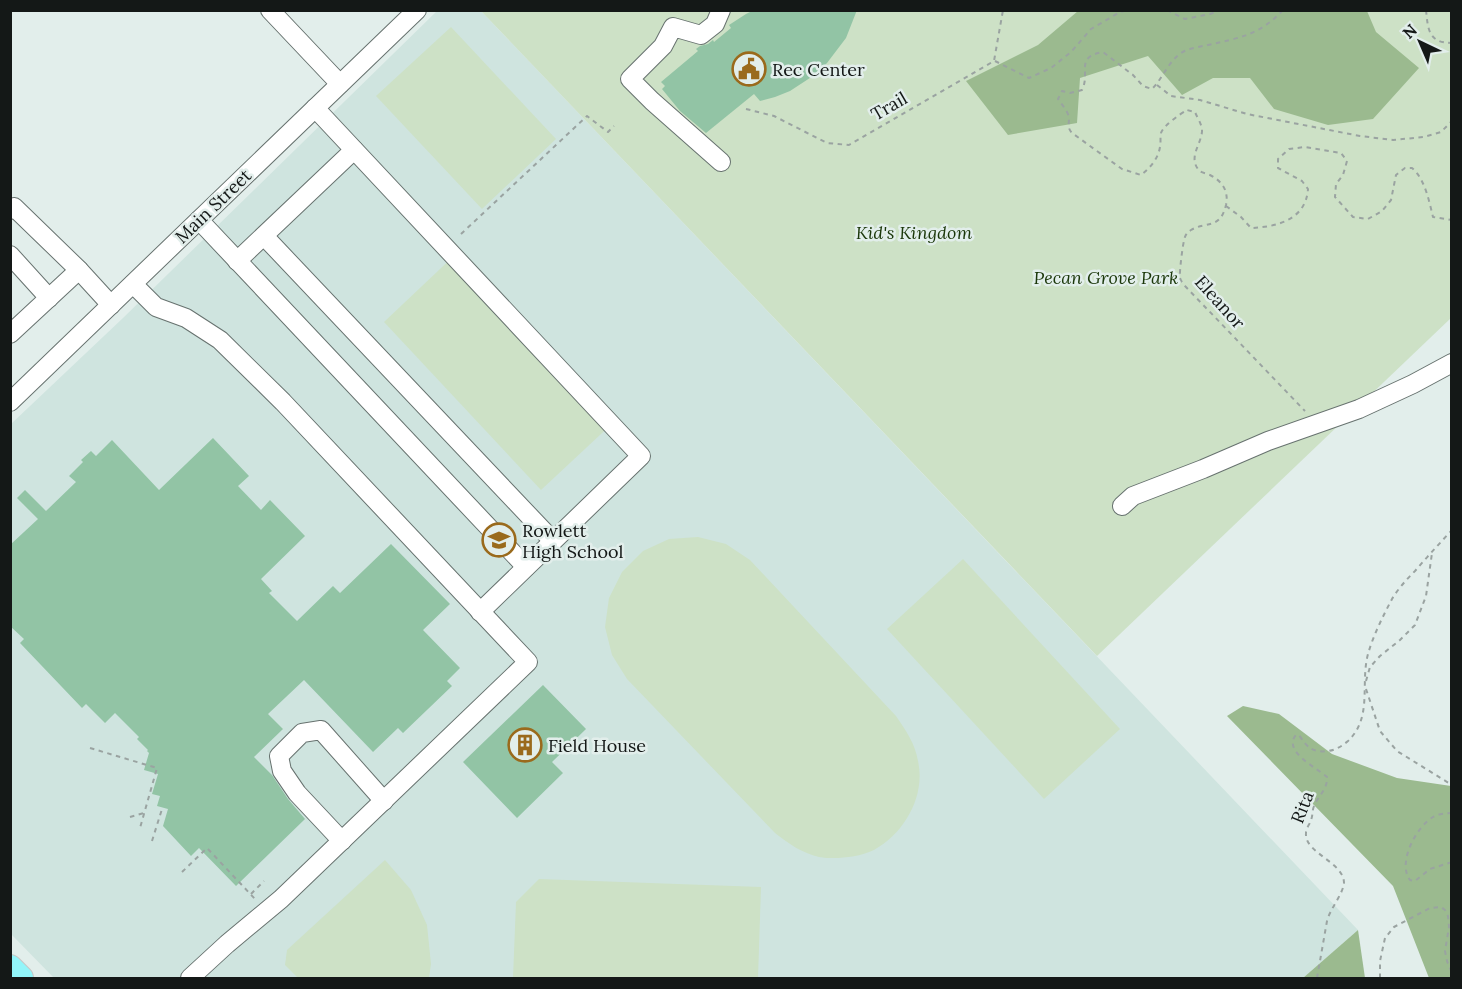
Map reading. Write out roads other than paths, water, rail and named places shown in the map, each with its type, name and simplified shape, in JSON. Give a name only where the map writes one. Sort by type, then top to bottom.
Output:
[{"type":"main road","points":[[10,967],[21,978]]},
{"type":"street","points":[[270,10],[340,84]]},
{"type":"street","name":"Main Street","points":[[10,402],[417,10]]},
{"type":"street","points":[[721,10],[715,24],[700,35],[673,27],[663,46],[630,79],[721,162]]},
{"type":"street","points":[[315,108],[641,456],[480,612]]},
{"type":"street","points":[[237,261],[354,150]]},
{"type":"street","points":[[10,210],[14,207],[79,270],[111,305]]},
{"type":"street","points":[[199,220],[526,567]]},
{"type":"street","points":[[264,236],[553,541]]},
{"type":"street","points":[[10,255],[49,298]]},
{"type":"street","points":[[14,325],[49,298],[79,270]]},
{"type":"street","points":[[133,284],[156,306],[186,318],[220,340],[283,402],[528,662],[282,899],[190,978]]},
{"type":"street","points":[[1122,506],[1133,496],[1268,441],[1370,404],[1452,363]]},
{"type":"street","points":[[342,841],[297,793],[282,771],[279,756],[302,733],[321,730],[384,801]]},
{"type":"place","name":"Rec Center","points":[[749,69]]},
{"type":"place","name":"Rowlett High School","points":[[499,540]]},
{"type":"place","name":"Field House","points":[[525,745]]},
{"type":"park label","name":"Kid's Kingdom","points":[[914,232]]},
{"type":"park label","name":"Pecan Grove Park","points":[[1106,277]]}]
